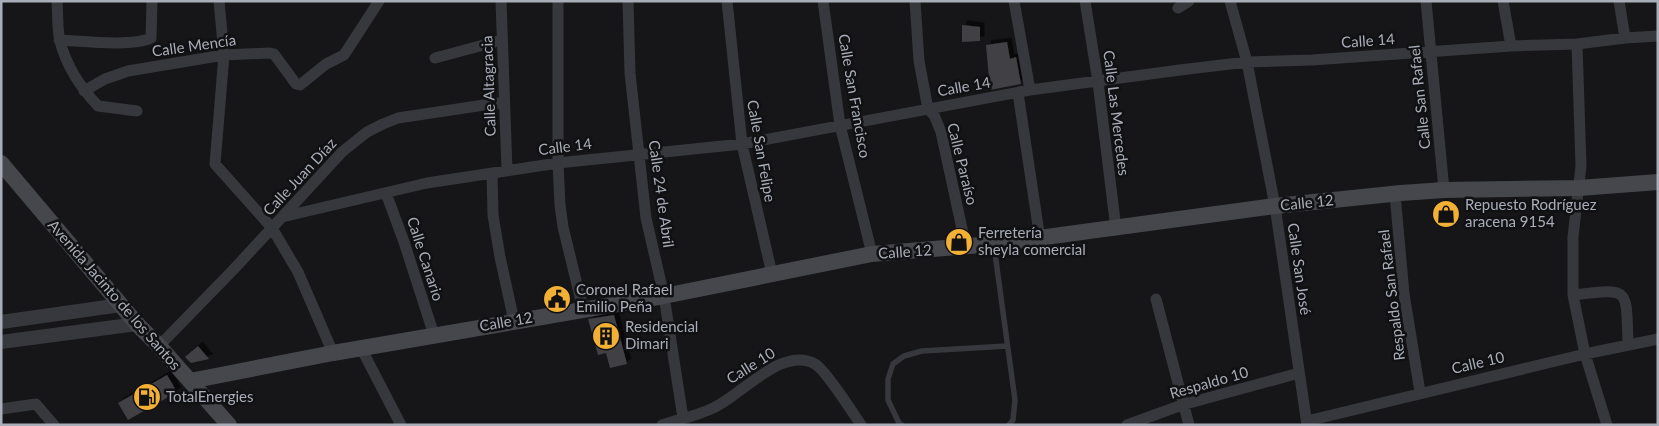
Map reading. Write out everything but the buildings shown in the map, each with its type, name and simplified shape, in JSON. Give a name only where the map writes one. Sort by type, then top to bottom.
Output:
[{"type":"main road","name":"Avenida Jacinto de los Santos","points":[[1,163],[137,324],[229,425]]},
{"type":"main road","name":"Calle 12","points":[[190,381],[333,353],[664,296],[872,254],[1040,239],[1275,206],[1396,194],[1444,190],[1579,188],[1658,182]]},
{"type":"street","points":[[57,1],[59,40],[66,58],[84,91],[98,106],[138,111]]},
{"type":"street","points":[[59,40],[145,41],[151,38],[152,1]]},
{"type":"street","points":[[219,1],[224,55],[215,164],[272,228],[298,272],[333,353]]},
{"type":"street","name":"Calle Mencía","points":[[84,91],[105,79],[128,71],[224,55],[274,54],[296,84],[300,85],[326,64],[344,55],[379,1]]},
{"type":"street","name":"Calle Altagracia","points":[[501,1],[507,170]]},
{"type":"street","points":[[558,1],[558,163],[563,227],[583,309]]},
{"type":"street","name":"Calle 24 de Abril","points":[[628,1],[630,73],[646,218],[664,296],[683,418]]},
{"type":"street","name":"Calle San Felipe","points":[[727,1],[742,144],[772,274]]},
{"type":"street","name":"Calle San Francisco","points":[[824,1],[840,125],[872,254]]},
{"type":"street","name":"Calle Paraíso","points":[[915,1],[919,61],[928,109],[934,116],[941,132],[966,247]]},
{"type":"street","points":[[1014,1],[1040,239]]},
{"type":"street","name":"Calle Las Mercedes","points":[[1085,1],[1098,82],[1116,229]]},
{"type":"street","points":[[1178,8],[1189,1]]},
{"type":"street","name":"Calle San José","points":[[1230,1],[1247,62],[1275,206],[1307,423]]},
{"type":"street","name":"Calle San Rafael","points":[[1426,1],[1444,190]]},
{"type":"street","points":[[1503,1],[1510,46]]},
{"type":"street","points":[[1619,1],[1625,38]]},
{"type":"street","name":"Calle 14","points":[[282,217],[427,183],[492,172],[558,163],[742,144],[1024,92],[1180,70],[1247,62],[1312,60],[1510,46],[1578,44],[1658,36]]},
{"type":"street","points":[[435,58],[502,40]]},
{"type":"street","points":[[1578,44],[1581,166],[1572,237],[1572,295],[1585,354],[1607,425]]},
{"type":"street","name":"Calle Juan Díaz","points":[[159,346],[234,269],[342,152],[367,132],[398,118],[504,102]]},
{"type":"street","points":[[492,172],[493,215],[514,321]]},
{"type":"street","name":"Calle Canario","points":[[386,193],[434,335]]},
{"type":"street","name":"Respaldo San Rafael","points":[[1396,194],[1404,294],[1420,392]]},
{"type":"street","points":[[1572,295],[1608,291],[1619,292],[1624,296],[1627,303],[1628,344]]},
{"type":"street","points":[[1156,299],[1188,425]]},
{"type":"street","points":[[1,322],[122,305]]},
{"type":"street","points":[[1,342],[137,324]]},
{"type":"street","name":"Calle 10","points":[[1307,423],[1420,392],[1628,344],[1658,339]]},
{"type":"street","points":[[362,348],[401,425]]},
{"type":"street","name":"Calle 10","points":[[662,425],[717,406],[775,366],[788,361],[802,360],[816,364],[861,425]]},
{"type":"street","name":"Respaldo 10","points":[[1127,425],[1182,405],[1299,373]]},
{"type":"street","points":[[1,409],[36,404],[54,425]]},
{"type":"lane","points":[[994,244],[1015,400],[1013,420],[1009,425]]},
{"type":"lane","points":[[902,425],[899,423],[888,400],[888,378],[893,364],[904,356],[922,351],[1007,346]]},
{"type":"place","name":"Repuesto Rodríguez aracena 9154","points":[[1446,214]]},
{"type":"place","name":"Ferretería sheyla comercial","points":[[959,242]]},
{"type":"place","name":"Coronel Rafael Emilio Peña","points":[[557,299]]},
{"type":"place","name":"Residencial Dimari","points":[[606,336]]},
{"type":"place","name":"TotalEnergies","points":[[147,397]]}]
